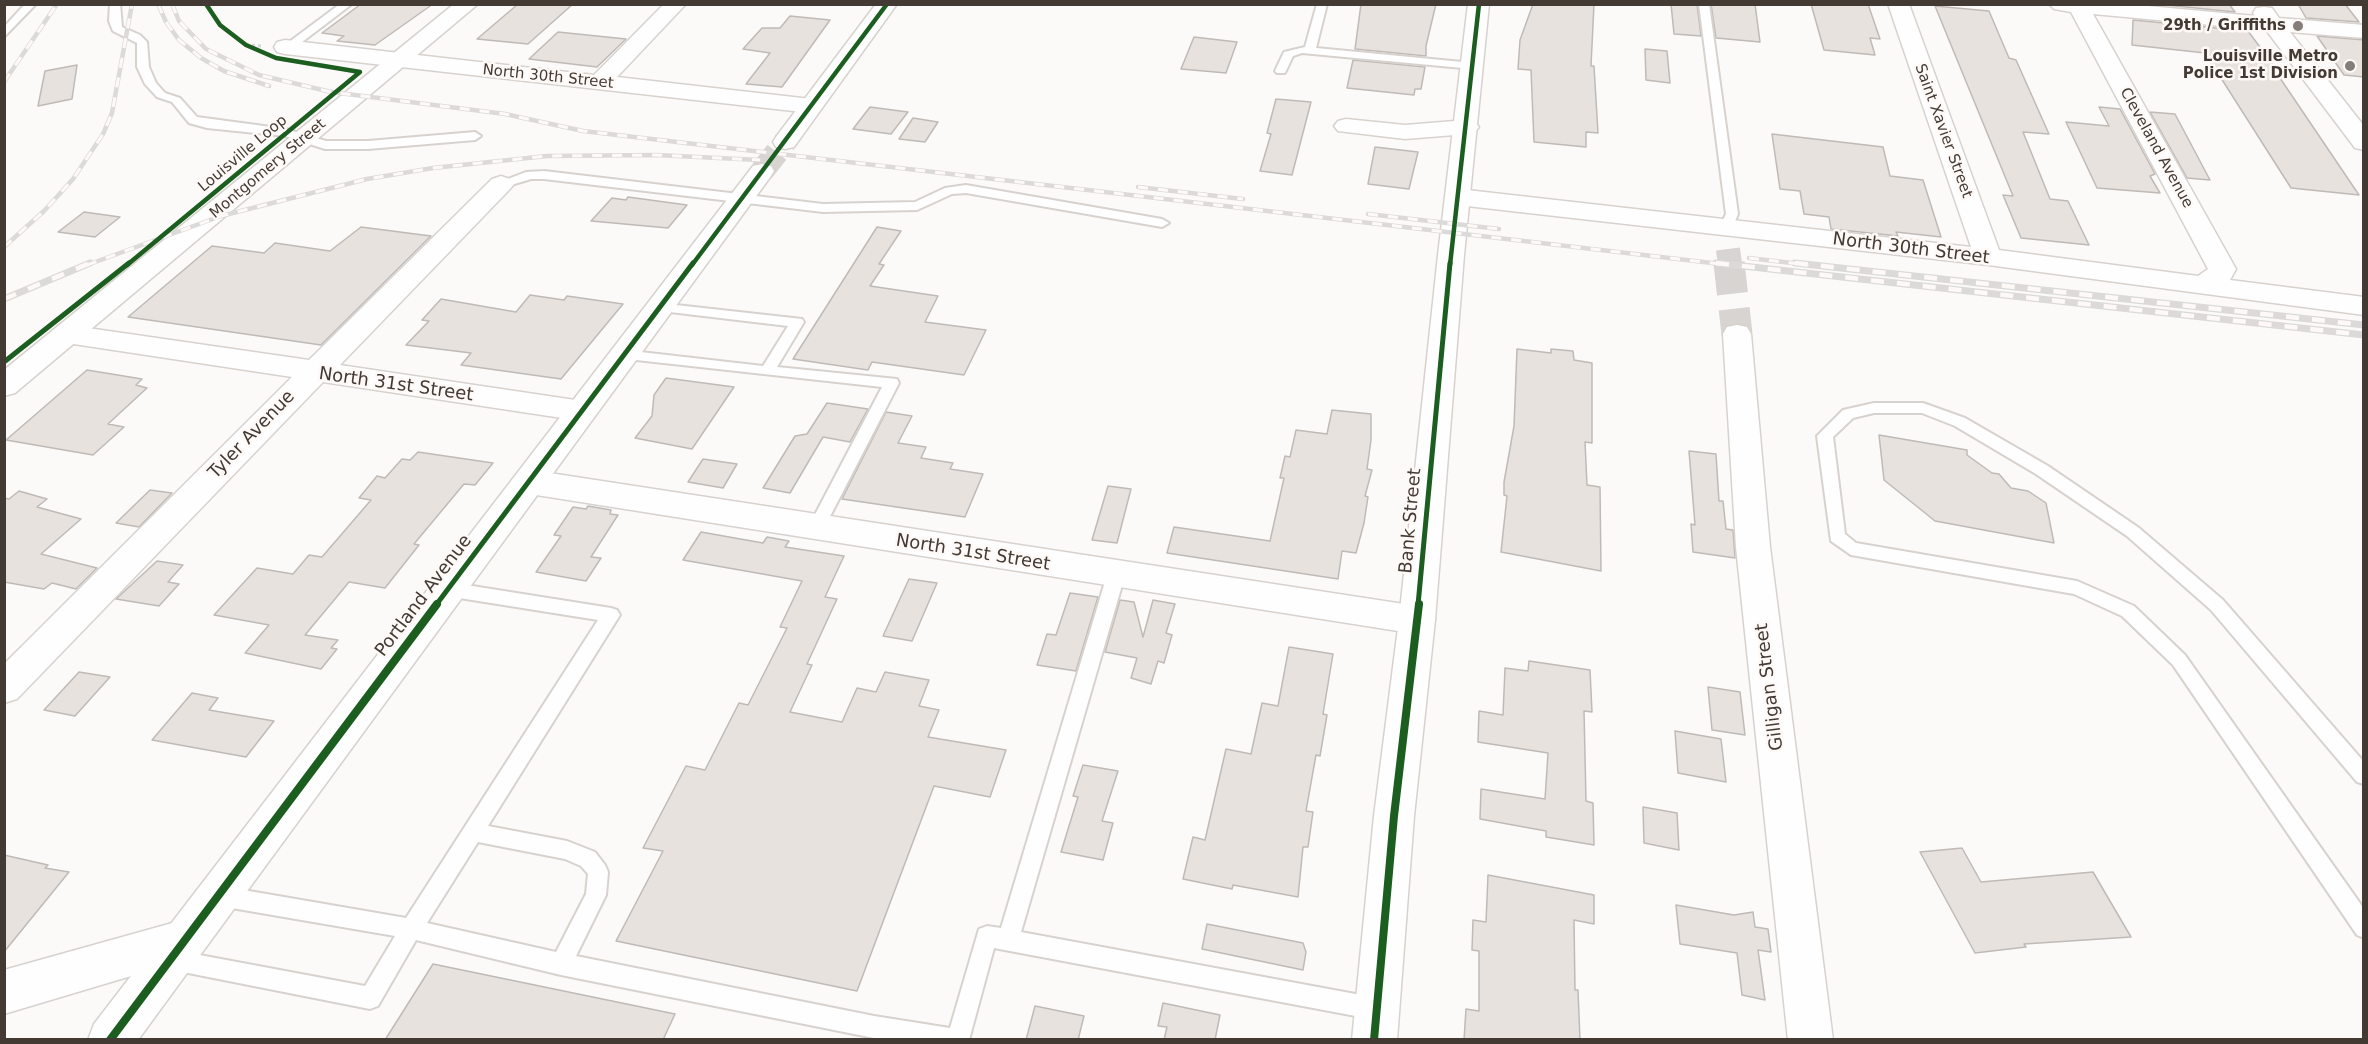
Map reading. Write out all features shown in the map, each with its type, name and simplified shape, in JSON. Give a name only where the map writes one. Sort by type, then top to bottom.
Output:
[{"type":"street","name":"Montgomery Street","points":[[4,386],[468,4]]},
{"type":"street","points":[[599,83],[676,4]]},
{"type":"street","points":[[785,142],[887,4]]},
{"type":"street","name":"Bank Street","points":[[1376,1024],[1394,816],[1417,620],[1479,4]]},
{"type":"street","name":"Saint Xavier Street","points":[[1898,4],[1988,258]]},
{"type":"street","points":[[2258,4],[2364,143]]},
{"type":"street","points":[[2072,5],[2364,32]]},
{"type":"street","name":"Cleveland Avenue","points":[[2072,5],[2222,269],[2219,276],[2203,284]]},
{"type":"street","name":"North 30th Street","points":[[280,49],[400,60],[811,106]]},
{"type":"street","points":[[1346,126],[1405,132],[1467,127]]},
{"type":"street","name":"Portland Avenue","points":[[110,1040],[762,171]]},
{"type":"street","name":"Tyler Avenue","points":[[4,688],[501,184]]},
{"type":"street","name":"North 30th Street","points":[[1458,197],[1727,238],[1988,258],[2364,306]]},
{"type":"street","name":"North 31st Street","points":[[67,334],[313,373],[582,411]]},
{"type":"street","name":"Gilligan Street","points":[[1737,334],[1754,547],[1811,1040]]},
{"type":"street","name":"North 31st Street","points":[[530,482],[1116,575],[1417,620]]},
{"type":"street","points":[[4,992],[176,950]]},
{"type":"lane","points":[[4,34],[31,4]]},
{"type":"lane","points":[[115,4],[114,21],[117,29],[142,42],[143,67],[151,84],[161,95],[176,100],[193,120],[207,124],[286,133],[325,145],[368,145],[474,136]]},
{"type":"lane","points":[[280,49],[347,4]]},
{"type":"lane","points":[[1310,50],[1322,4]]},
{"type":"lane","points":[[1704,4],[1732,214],[1727,238]]},
{"type":"lane","points":[[1281,72],[1288,54],[1310,50],[1473,66]]},
{"type":"lane","points":[[501,184],[521,177],[544,175],[823,208],[917,206],[949,191],[966,189],[1162,223]]},
{"type":"lane","points":[[658,307],[797,322],[767,371]]},
{"type":"lane","points":[[623,355],[892,384],[816,528]]},
{"type":"lane","points":[[2364,776],[2217,605],[2133,532],[2042,470],[1960,422],[1923,408],[1874,408],[1848,414],[1825,436],[1837,537],[1851,549],[2077,588],[2128,611],[2179,660],[2364,928]]},
{"type":"lane","points":[[1008,940],[1116,575]]},
{"type":"lane","points":[[176,950],[370,998],[411,929],[611,615],[447,589]]},
{"type":"lane","points":[[474,832],[567,850],[588,859],[598,872],[596,895],[561,964]]},
{"type":"lane","points":[[218,895],[411,929],[561,964],[874,1027],[954,1040]]},
{"type":"lane","points":[[958,1040],[987,936],[1376,1024]]},
{"type":"path","points":[[240,39],[246,45],[280,49]]},
{"type":"building","points":[[361,4],[433,4],[375,45],[337,41],[344,36],[322,33]]},
{"type":"building","points":[[518,4],[573,4],[528,44],[477,39]]},
{"type":"building","points":[[1361,4],[1436,4],[1426,46],[1426,56],[1355,49]]},
{"type":"building","points":[[1533,4],[1594,4],[1591,66],[1594,66],[1598,133],[1586,132],[1586,147],[1534,142],[1531,70],[1518,69],[1520,40]]},
{"type":"building","points":[[1671,4],[1697,4],[1701,36],[1674,34]]},
{"type":"building","points":[[1711,4],[1755,4],[1760,42],[1716,38]]},
{"type":"building","points":[[1811,4],[1868,4],[1880,39],[1870,38],[1875,55],[1824,50]]},
{"type":"building","points":[[2156,4],[2229,4],[2235,12]]},
{"type":"building","points":[[2298,4],[2345,4],[2359,22],[2306,18]]},
{"type":"building","points":[[1935,6],[1989,11],[2009,58],[2016,60],[2049,134],[2023,132],[2050,199],[2068,201],[2089,245],[2021,238],[2003,195],[2013,196]]},
{"type":"building","points":[[790,16],[830,20],[782,87],[746,84],[770,53],[743,49],[762,28],[780,28]]},
{"type":"building","points":[[2133,20],[2248,31],[2283,78],[2280,78],[2359,195],[2291,188],[2205,53],[2132,45]]},
{"type":"building","points":[[558,32],[626,39],[597,67],[529,59]]},
{"type":"building","name":"Louisville Metro Police 1st Division","points":[[2317,36],[2364,40],[2364,77],[2344,75]]},
{"type":"building","points":[[1194,37],[1237,42],[1226,73],[1181,69]]},
{"type":"building","points":[[1645,49],[1667,51],[1670,83],[1646,80]]},
{"type":"building","points":[[1353,60],[1425,67],[1421,89],[1415,89],[1414,95],[1347,88]]},
{"type":"building","points":[[77,65],[72,99],[38,106],[45,71]]},
{"type":"building","points":[[1276,99],[1311,102],[1292,175],[1260,171],[1271,134],[1267,133]]},
{"type":"building","points":[[870,107],[908,112],[891,134],[853,129]]},
{"type":"building","points":[[2099,107],[2120,109],[2155,174],[2150,176],[2160,193],[2097,188],[2066,122],[2109,126]]},
{"type":"building","points":[[2150,112],[2175,114],[2210,180],[2187,178]]},
{"type":"building","points":[[913,118],[938,122],[925,142],[899,139]]},
{"type":"building","points":[[1772,134],[1883,147],[1890,176],[1923,180],[1941,237],[1896,232],[1898,236],[1831,229],[1829,217],[1804,214],[1800,191],[1780,189]]},
{"type":"building","points":[[1375,147],[1418,152],[1409,189],[1368,184]]},
{"type":"building","points":[[628,197],[687,205],[668,228],[591,221],[612,198],[626,200]]},
{"type":"building","points":[[84,212],[120,217],[95,237],[58,232]]},
{"type":"building","points":[[361,227],[431,236],[321,345],[128,317],[212,246],[264,253],[275,243],[330,251]]},
{"type":"building","points":[[877,227],[901,231],[879,264],[884,265],[870,286],[938,296],[925,322],[986,330],[964,375],[872,362],[868,370],[793,359]]},
{"type":"building","points":[[530,295],[564,300],[567,296],[623,304],[561,379],[461,365],[471,353],[406,345],[429,321],[422,320],[441,299],[516,312]]},
{"type":"building","points":[[1517,349],[1551,353],[1551,349],[1573,351],[1574,360],[1592,363],[1592,443],[1585,442],[1587,485],[1600,487],[1601,571],[1501,552],[1507,496],[1504,495],[1504,482],[1514,426]]},
{"type":"building","points":[[87,370],[142,379],[136,385],[147,388],[108,424],[124,427],[93,455],[6,440]]},
{"type":"building","points":[[666,378],[734,387],[692,449],[635,438],[652,416],[654,395]]},
{"type":"building","points":[[827,403],[868,409],[850,442],[823,437],[790,493],[763,488],[795,436],[807,434]]},
{"type":"building","points":[[1332,410],[1371,414],[1371,440],[1367,469],[1372,470],[1365,496],[1368,497],[1364,523],[1356,553],[1342,551],[1338,579],[1167,553],[1174,527],[1270,541],[1284,478],[1280,478],[1285,456],[1290,457],[1296,430],[1327,434]]},
{"type":"building","points":[[886,412],[912,416],[898,443],[926,447],[921,458],[953,463],[950,469],[983,474],[965,517],[842,499]]},
{"type":"building","points":[[1879,435],[1967,450],[1967,455],[1992,473],[1999,474],[2011,488],[2028,491],[2046,503],[2054,543],[1935,521],[1884,480]]},
{"type":"building","points":[[1689,451],[1716,454],[1719,501],[1723,501],[1726,529],[1733,530],[1735,558],[1693,552],[1691,524],[1695,525]]},
{"type":"building","points":[[418,452],[493,463],[475,485],[464,484],[414,544],[419,545],[385,588],[349,582],[305,635],[338,640],[331,648],[337,649],[321,669],[245,653],[269,625],[214,615],[257,568],[293,574],[309,555],[322,557],[371,500],[359,498],[377,476],[385,478],[402,459],[410,460]]},
{"type":"building","points":[[703,459],[737,464],[723,488],[688,482]]},
{"type":"building","points":[[1108,486],[1131,489],[1117,543],[1092,540]]},
{"type":"building","points":[[150,490],[172,493],[139,527],[116,523]]},
{"type":"building","points":[[19,491],[47,499],[37,507],[81,519],[41,554],[97,568],[76,589],[52,583],[44,589],[4,582],[4,498],[9,499]]},
{"type":"building","points":[[588,506],[611,510],[610,514],[618,515],[591,557],[601,558],[586,581],[536,572],[561,536],[554,535],[573,507],[586,509]]},
{"type":"building","points":[[701,532],[763,543],[767,537],[789,541],[785,547],[844,556],[825,597],[837,599],[807,664],[812,665],[790,712],[842,722],[857,688],[876,692],[885,672],[929,680],[919,706],[939,710],[928,737],[1006,750],[990,797],[934,786],[857,991],[616,941],[663,851],[643,848],[686,766],[705,770],[739,703],[748,705],[787,628],[780,627],[802,581],[683,560]]},
{"type":"building","points":[[157,561],[183,565],[168,582],[179,584],[159,606],[116,599]]},
{"type":"building","points":[[909,579],[937,583],[912,641],[883,636]]},
{"type":"building","points":[[1070,593],[1098,597],[1076,671],[1037,665],[1047,634],[1056,635]]},
{"type":"building","points":[[1120,600],[1134,602],[1143,637],[1153,600],[1175,604],[1166,633],[1172,635],[1164,663],[1158,661],[1151,684],[1131,678],[1137,658],[1105,652]]},
{"type":"building","points":[[1289,647],[1333,654],[1323,714],[1327,715],[1320,756],[1316,755],[1306,811],[1313,812],[1308,847],[1303,847],[1298,897],[1233,885],[1232,889],[1183,879],[1193,837],[1205,840],[1226,749],[1251,754],[1262,703],[1278,706]]},
{"type":"building","points":[[1529,661],[1590,670],[1592,712],[1584,711],[1586,801],[1593,803],[1594,845],[1546,837],[1546,831],[1480,819],[1481,789],[1545,799],[1548,753],[1478,742],[1479,711],[1503,715],[1505,668],[1528,671]]},
{"type":"building","points":[[79,672],[110,677],[75,716],[44,710]]},
{"type":"building","points":[[1708,687],[1740,692],[1745,735],[1712,730]]},
{"type":"building","points":[[192,693],[218,698],[209,710],[274,721],[246,757],[152,740]]},
{"type":"building","points":[[1675,731],[1721,739],[1726,782],[1678,773]]},
{"type":"building","points":[[1083,765],[1118,771],[1102,821],[1113,823],[1103,860],[1061,852],[1078,797],[1073,796]]},
{"type":"building","points":[[1643,807],[1677,813],[1679,850],[1644,843]]},
{"type":"building","points":[[1962,848],[1981,882],[2093,872],[2131,937],[2024,944],[2026,947],[1975,953],[1920,852]]},
{"type":"building","points":[[4,855],[48,865],[45,868],[69,872],[4,952]]},
{"type":"building","points":[[1488,875],[1594,895],[1594,924],[1574,920],[1575,990],[1578,990],[1580,1040],[1464,1040],[1466,1009],[1479,1011],[1479,951],[1472,950],[1473,920],[1486,922]]},
{"type":"building","points":[[1676,905],[1734,915],[1753,912],[1755,927],[1768,929],[1771,952],[1758,950],[1765,1000],[1742,995],[1737,953],[1680,944]]},
{"type":"building","points":[[1207,924],[1303,943],[1306,952],[1303,970],[1202,949]]},
{"type":"building","points":[[433,964],[675,1014],[663,1040],[385,1040]]},
{"type":"building","points":[[1163,1003],[1220,1015],[1215,1040],[1164,1040],[1167,1027],[1158,1026]]},
{"type":"building","points":[[1035,1006],[1084,1016],[1078,1040],[1026,1040]]},
{"type":"tunnel","points":[[762,171],[785,142]]},
{"type":"tunnel","points":[[1728,249],[1730,265]]},
{"type":"tunnel","points":[[1729,263],[1737,334]]},
{"type":"railway","points":[[4,82],[57,4]]},
{"type":"railway","points":[[4,247],[44,211],[73,179],[103,134],[112,113],[132,4]]},
{"type":"railway","points":[[158,4],[166,22],[179,40],[201,58],[224,71],[269,86]]},
{"type":"railway","points":[[172,4],[179,21],[206,49],[259,75],[331,92],[505,114],[583,131],[1729,265]]},
{"type":"railway","points":[[87,265],[221,216],[367,179],[433,168],[547,156],[656,155],[760,160]]},
{"type":"railway","points":[[1138,187],[1243,199]]},
{"type":"railway","points":[[1368,214],[1499,229]]},
{"type":"railway","points":[[1749,258],[1809,265]]},
{"type":"railway","points":[[4,299],[90,263]]},
{"type":"railway","points":[[1716,263],[2364,335]]},
{"type":"railway","points":[[1795,263],[2364,325]]},
{"type":"cycle path","name":"Louisville Loop","points":[[4,362],[16,355],[203,203],[360,72],[276,58],[246,45],[220,25],[206,4]]},
{"type":"cycle path","points":[[110,1040],[887,4]]},
{"type":"cycle path","points":[[1374,1040],[1394,816],[1417,620],[1451,255],[1479,4]]},
{"type":"place","name":"29th / Griffiths","points":[[2298,26]]},
{"type":"place","name":"Louisville Metro Police 1st Division","points":[[2350,66]]}]
